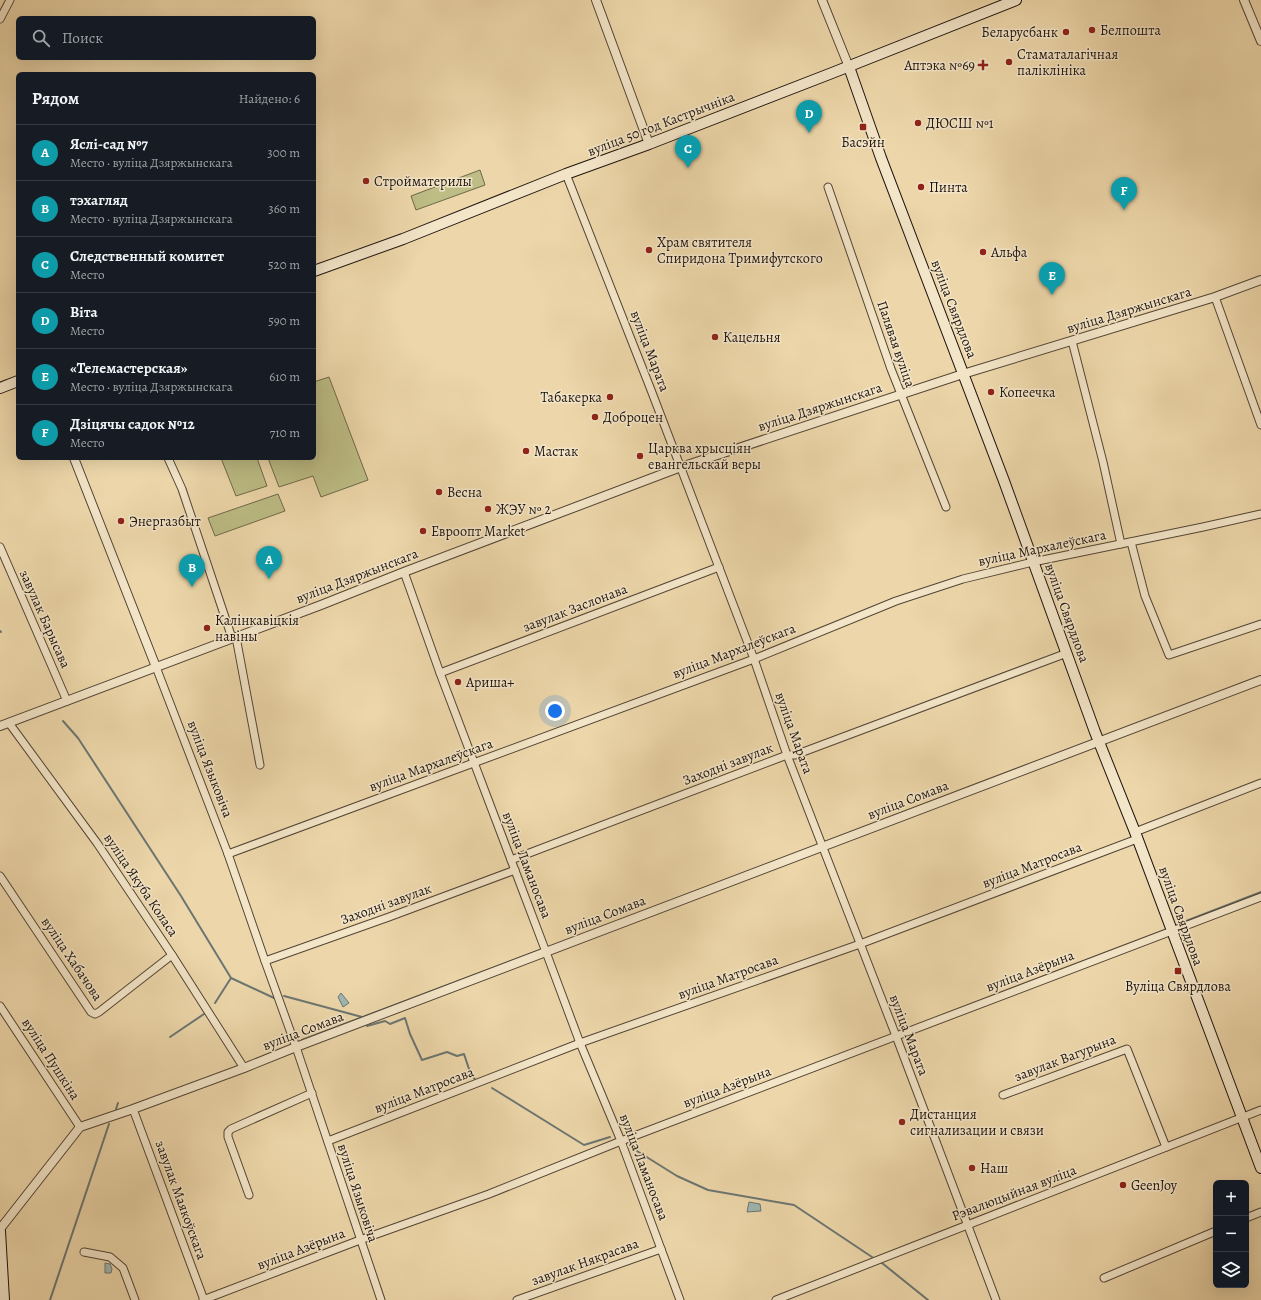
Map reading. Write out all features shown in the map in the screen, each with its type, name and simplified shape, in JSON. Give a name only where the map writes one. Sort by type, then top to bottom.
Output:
[{"type":"main road","name":"вуліца 50 год Кастрычніка","points":[[316,270],[849,67],[1016,0]]},
{"type":"main road","name":"вуліца Свярдлова","points":[[849,67],[881,158],[1004,481],[1099,742],[1136,835],[1261,1168]]},
{"type":"main road","points":[[0,388],[16,382]]},
{"type":"main road","points":[[0,1230],[4,1300]]},
{"type":"street","points":[[0,19],[10,0]]},
{"type":"street","points":[[596,0],[649,144]]},
{"type":"street","points":[[822,0],[849,67]]},
{"type":"street","points":[[1244,0],[1261,41]]},
{"type":"street","name":"вуліца Марата","points":[[566,174],[681,467],[754,659],[787,755],[996,1300]]},
{"type":"street","name":"Палявая вуліца","points":[[828,187],[900,394],[946,507]]},
{"type":"street","name":"вуліца Дзяржынскага","points":[[0,726],[681,467],[900,394],[1215,297],[1261,280]]},
{"type":"street","points":[[1215,297],[1261,425]]},
{"type":"street","points":[[1072,341],[1103,462],[1121,544]]},
{"type":"street","name":"вуліца Языковіча","points":[[75,460],[228,854],[296,1047],[380,1300]]},
{"type":"street","points":[[169,460],[182,489],[234,637],[260,765]]},
{"type":"street","name":"вуліца Мархалеўскага","points":[[228,854],[754,659],[896,601],[963,579],[1033,562],[1261,514]]},
{"type":"street","points":[[1131,542],[1145,596],[1169,655],[1261,624]]},
{"type":"street","name":"завулак Барысава","points":[[0,547],[67,701]]},
{"type":"street","name":"завулак Заслонава","points":[[440,673],[719,567]]},
{"type":"street","name":"вуліца Ламаносава","points":[[404,572],[440,673],[580,1043],[621,1141],[680,1300]]},
{"type":"street","name":"Заходні завулак","points":[[511,860],[787,755],[795,755],[1067,653]]},
{"type":"street","name":"вуліца Сомава","points":[[80,1127],[244,1068],[822,846],[1261,680]]},
{"type":"street","name":"вуліца Якуба Коласа","points":[[9,723],[97,843],[172,955],[244,1068]]},
{"type":"street","name":"вуліца Матросава","points":[[328,1141],[580,1043],[860,944],[1136,835],[1261,783]]},
{"type":"street","name":"Заходні завулак","points":[[265,961],[515,870]]},
{"type":"street","name":"вуліца Хабачова","points":[[0,876],[91,1012],[95,1014],[172,955]]},
{"type":"street","name":"вуліца Азёрына","points":[[203,1300],[360,1240],[489,1194],[621,1141],[1261,897]]},
{"type":"street","name":"вуліца Пушкіна","points":[[0,1006],[80,1127]]},
{"type":"street","name":"завулак Вагурына","points":[[1003,1096],[1127,1049],[1166,1147]]},
{"type":"street","points":[[249,1195],[228,1137],[228,1132],[231,1129],[312,1094]]},
{"type":"street","name":"завулак Маякоўскага","points":[[133,1109],[203,1300]]},
{"type":"street","name":"Рэвалюцыйная вуліца","points":[[776,1300],[1261,1110]]},
{"type":"street","points":[[0,1230],[80,1127]]},
{"type":"street","points":[[1249,1217],[1261,1212]]},
{"type":"street","points":[[1104,1278],[1213,1232]]},
{"type":"street","name":"завулак Някрасава","points":[[517,1300],[660,1249]]},
{"type":"street","points":[[84,1252],[110,1257],[123,1268],[135,1300]]},
{"type":"green space","points":[[480,170],[485,185],[416,210],[411,196]]},
{"type":"green space","points":[[329,377],[368,480],[321,497],[313,476],[279,487],[269,460],[316,460],[316,381]]},
{"type":"green space","points":[[222,460],[258,460],[267,486],[236,496]]},
{"type":"green space","points":[[278,494],[285,511],[215,536],[208,518]]},
{"type":"water","points":[[341,993],[349,1003],[343,1007],[338,997]]},
{"type":"water","points":[[749,1202],[760,1204],[761,1211],[747,1212]]},
{"type":"water","points":[[105,1263],[110,1264],[112,1269],[111,1273],[105,1273]]},
{"type":"waterway","points":[[63,721],[78,738],[181,896],[231,978],[215,1003]]},
{"type":"waterway","points":[[1181,923],[1261,892]]},
{"type":"waterway","points":[[302,1040],[540,950]]},
{"type":"waterway","points":[[231,978],[274,998]]},
{"type":"waterway","points":[[284,996],[362,1017]]},
{"type":"waterway","points":[[170,1037],[204,1014]]},
{"type":"waterway","points":[[367,1026],[385,1021],[390,1024],[405,1018],[410,1034],[422,1060],[447,1052],[457,1056],[464,1054],[470,1072],[476,1081]]},
{"type":"waterway","points":[[492,1088],[584,1145],[610,1137]]},
{"type":"waterway","points":[[116,1109],[118,1103]]},
{"type":"waterway","points":[[50,1300],[109,1124]]},
{"type":"waterway","points":[[637,1151],[677,1176],[708,1190],[794,1205],[872,1257]]},
{"type":"waterway","points":[[882,1263],[928,1300]]},
{"type":"place","name":"Белпошта","points":[[1092,30]]},
{"type":"place","name":"Беларусбанк","points":[[1066,32]]},
{"type":"place","name":"Стаматалагічная паліклініка","points":[[1009,62]]},
{"type":"place","name":"Аптэка №69","points":[[983,65]]},
{"type":"place","name":"ДЮСШ №1","points":[[918,123]]},
{"type":"place","name":"Басэйн","points":[[863,127]]},
{"type":"place","name":"Віта","points":[[809,133]]},
{"type":"place","name":"Следственный комитет","points":[[688,168]]},
{"type":"place","name":"Стройматерилы","points":[[366,181]]},
{"type":"place","name":"Пинта","points":[[921,187]]},
{"type":"place","name":"Дзіцячы садок №12","points":[[1124,210]]},
{"type":"place","name":"Храм святителя Спиридона Тримифутского","points":[[649,250]]},
{"type":"place","name":"Альфа","points":[[983,252]]},
{"type":"place","name":"«Телемастерская»","points":[[1052,295]]},
{"type":"place","name":"Кацельня","points":[[715,337]]},
{"type":"place","name":"Копеечка","points":[[991,392]]},
{"type":"place","name":"Табакерка","points":[[610,397]]},
{"type":"place","name":"Доброцен","points":[[595,417]]},
{"type":"place","name":"Мастак","points":[[526,451]]},
{"type":"place","name":"Царква хрысціян евангельскай веры","points":[[640,456]]},
{"type":"place","name":"Весна","points":[[439,492]]},
{"type":"place","name":"ЖЭУ № 2","points":[[488,509]]},
{"type":"place","name":"Энергазбыт","points":[[121,521]]},
{"type":"place","name":"Евроопт Market","points":[[423,531]]},
{"type":"place","name":"Яслі-сад №7","points":[[269,579]]},
{"type":"place","name":"тэхагляд","points":[[192,587]]},
{"type":"place","name":"Калінкавіцкія навіны","points":[[207,628]]},
{"type":"place","name":"Ариша+","points":[[458,682]]},
{"type":"place","name":"Вуліца Свярдлова","points":[[1178,971]]},
{"type":"place","name":"Дистанция сигнализации и связи","points":[[902,1122]]},
{"type":"place","name":"Наш","points":[[972,1168]]},
{"type":"place","name":"GeenJoy","points":[[1123,1185]]}]
